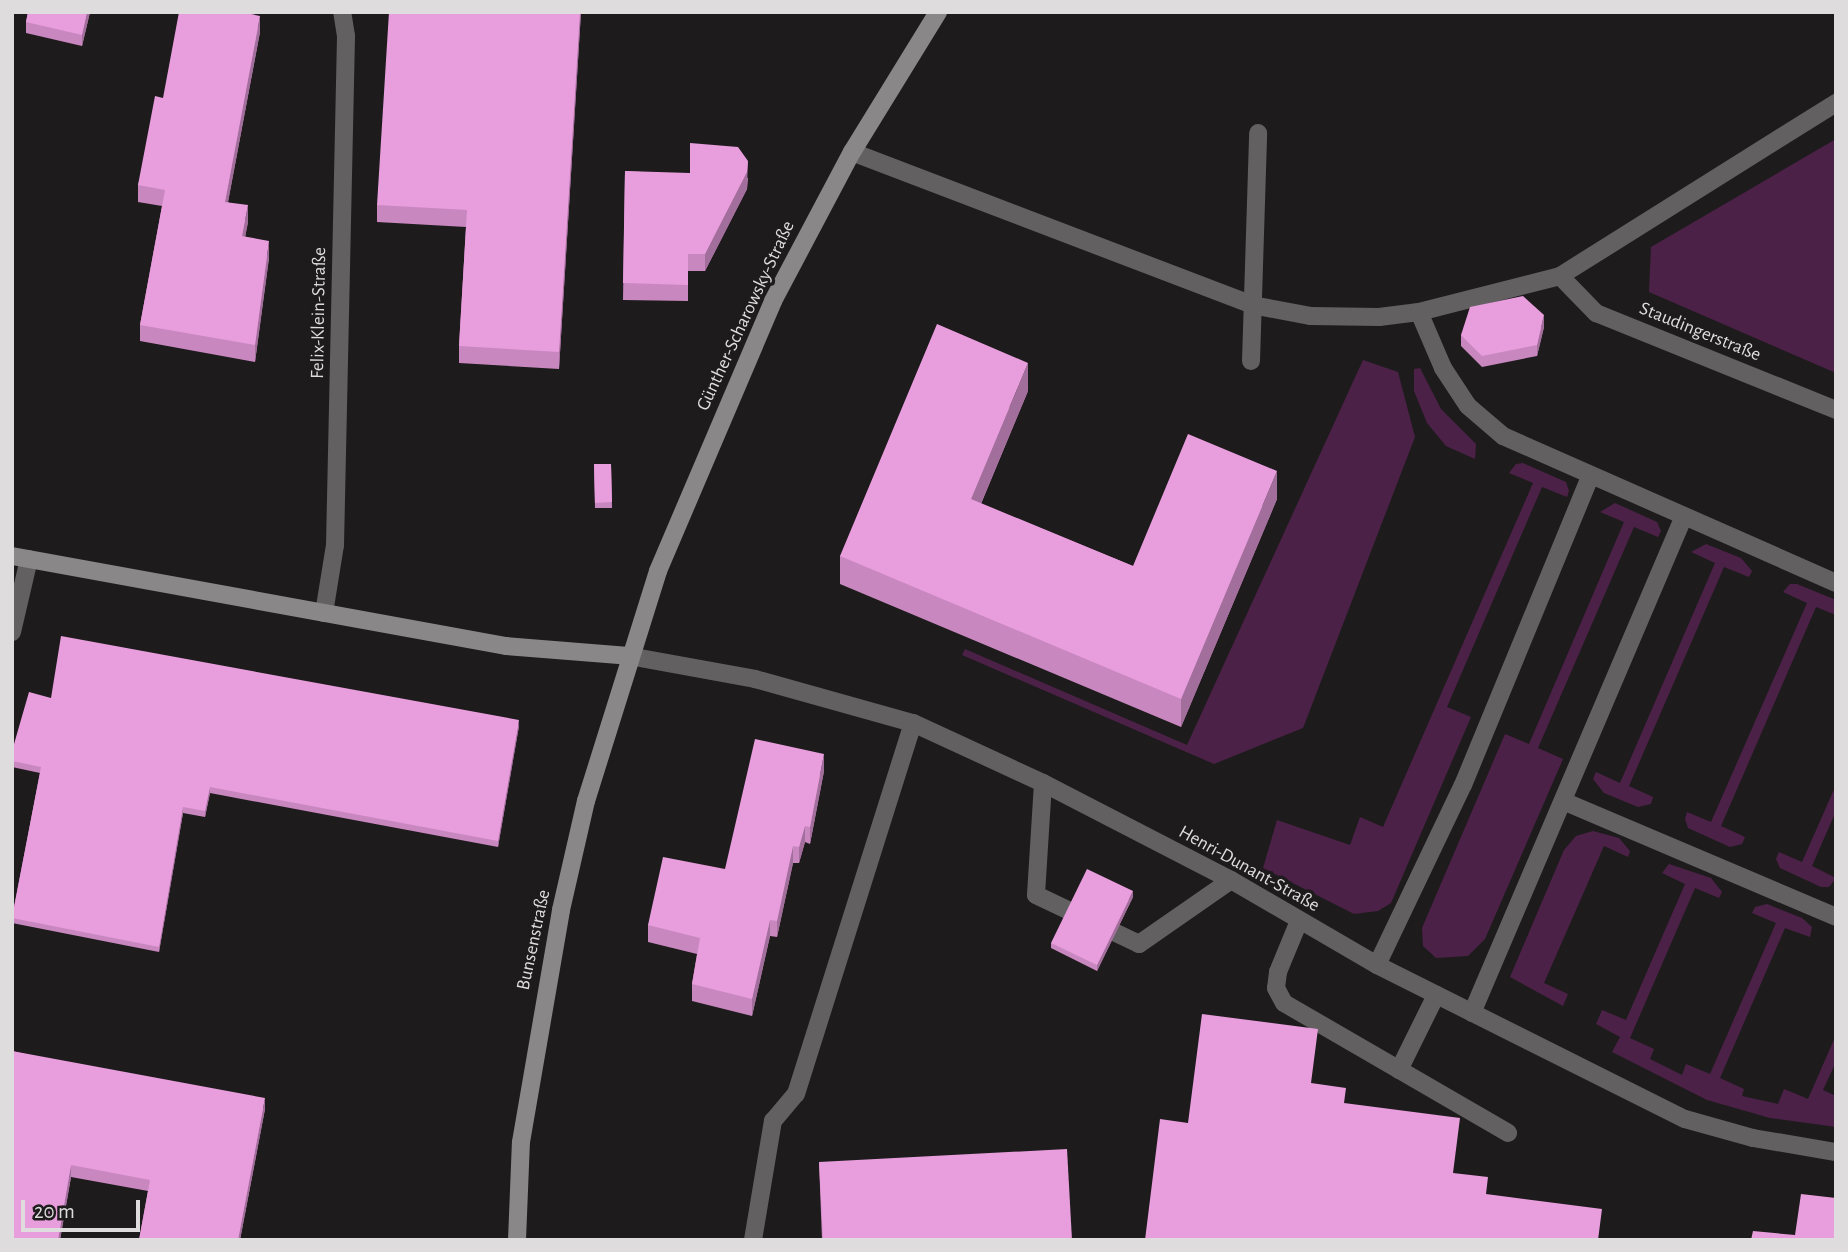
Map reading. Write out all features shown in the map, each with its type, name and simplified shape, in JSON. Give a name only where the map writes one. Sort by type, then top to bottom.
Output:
[{"type":"street","name":"Felix-Klein-Straße","points":[[324,613],[335,545],[346,36],[342,12]]},
{"type":"street","name":"Günther-Scharowsky-Straße","points":[[629,656],[679,513],[735,384],[852,152],[938,12]]},
{"type":"street","points":[[852,152],[1252,304],[1310,316],[1419,312],[1560,276],[1836,103]]},
{"type":"street","points":[[1251,361],[1258,133]]},
{"type":"street","name":"Staudingerstraße","points":[[1560,276],[1596,313],[1836,410]]},
{"type":"street","points":[[1419,312],[1443,368],[1468,406],[1503,436],[1836,583]]},
{"type":"street","points":[[1377,965],[1463,785],[1591,475]]},
{"type":"street","points":[[1472,1013],[1684,516]]},
{"type":"street","points":[[12,632],[21,558],[506,646],[629,656]]},
{"type":"street","name":"Henri-Dunant-Straße","points":[[629,656],[716,670],[913,723],[1043,783],[1231,880],[1377,965],[1685,1119],[1753,1138],[1836,1152]]},
{"type":"street","name":"Bunsenstraße","points":[[517,1240],[521,1142],[543,997],[586,801],[629,656]]},
{"type":"street","points":[[753,1240],[773,1121],[796,1094],[913,723]]},
{"type":"street","points":[[1043,783],[1036,895],[1139,944],[1231,880]]},
{"type":"street","points":[[1563,801],[1836,917]]},
{"type":"street","points":[[1299,921],[1278,972],[1276,988],[1284,1003],[1508,1133]]},
{"type":"street","points":[[1399,1070],[1436,995]]},
{"type":"shaded area","points":[[1836,139],[1836,373],[1649,292],[1651,247]]},
{"type":"shaded area","points":[[1363,360],[1398,372],[1415,437],[1303,728],[1214,764],[962,655],[965,649],[1187,745]]},
{"type":"shaded area","points":[[1420,368],[1441,409],[1476,444],[1475,459],[1446,446],[1427,423],[1414,391],[1414,369]]},
{"type":"shaded area","points":[[1523,463],[1566,482],[1569,491],[1567,497],[1542,487],[1447,707],[1471,717],[1391,903],[1378,911],[1354,914],[1263,868],[1277,820],[1350,845],[1360,817],[1383,827],[1533,483],[1509,473],[1516,464]]},
{"type":"shaded area","points":[[1615,503],[1657,522],[1661,531],[1658,537],[1634,527],[1538,748],[1563,759],[1485,939],[1468,956],[1436,958],[1423,946],[1422,928],[1505,734],[1529,744],[1624,522],[1600,512]]},
{"type":"shaded area","points":[[1706,544],[1741,558],[1752,571],[1749,577],[1724,567],[1629,786],[1653,797],[1651,804],[1638,807],[1604,793],[1593,779],[1596,772],[1620,783],[1715,563],[1691,552]]},
{"type":"shaded area","points":[[1790,584],[1797,584],[1836,600],[1836,615],[1816,607],[1721,826],[1745,837],[1742,844],[1730,847],[1688,828],[1685,819],[1687,812],[1711,822],[1807,603],[1783,592]]},
{"type":"shaded area","points":[[1836,785],[1836,811],[1812,866],[1836,878],[1829,887],[1821,887],[1780,868],[1776,859],[1779,852],[1802,862]]},
{"type":"shaded area","points":[[1593,831],[1619,838],[1630,851],[1628,857],[1604,846],[1544,983],[1568,994],[1563,1006],[1510,977],[1564,850],[1576,836]]},
{"type":"shaded area","points":[[1669,864],[1711,878],[1722,892],[1719,898],[1695,888],[1630,1038],[1654,1049],[1650,1059],[1682,1075],[1686,1064],[1710,1074],[1776,923],[1752,913],[1755,907],[1767,904],[1802,918],[1812,927],[1810,937],[1785,928],[1720,1078],[1744,1089],[1742,1096],[1778,1104],[1784,1089],[1808,1099],[1836,1035],[1836,1062],[1823,1090],[1836,1096],[1836,1127],[1770,1118],[1707,1100],[1612,1052],[1620,1037],[1596,1024],[1602,1010],[1626,1020],[1685,884],[1662,873]]},
{"type":"building","points":[[28,12],[87,12],[82,35],[26,22]]},
{"type":"building","points":[[179,12],[242,12],[260,16],[225,202],[248,205],[242,236],[269,241],[255,345],[140,325],[165,190],[138,185],[155,96],[163,98]]},
{"type":"building","points":[[389,12],[580,12],[559,352],[459,346],[467,210],[377,205]]},
{"type":"building","points":[[690,143],[738,147],[748,161],[747,172],[705,254],[688,254],[688,285],[623,283],[625,171],[690,173]]},
{"type":"building","points":[[1523,296],[1544,315],[1537,345],[1482,356],[1461,335],[1470,307]]},
{"type":"building","points":[[937,324],[1028,363],[971,499],[1133,566],[1188,434],[1277,471],[1181,699],[840,556]]},
{"type":"building","points":[[594,464],[611,464],[612,502],[595,503]]},
{"type":"building","points":[[61,636],[519,720],[498,841],[210,787],[205,811],[183,807],[159,947],[12,918],[41,767],[12,761],[12,751],[29,692],[51,698]]},
{"type":"building","points":[[755,739],[824,754],[810,827],[805,826],[799,847],[793,846],[777,921],[770,920],[752,999],[692,984],[700,938],[648,925],[663,857],[725,869]]},
{"type":"building","points":[[1087,869],[1133,891],[1097,965],[1051,943]]},
{"type":"building","points":[[1202,1014],[1318,1029],[1311,1083],[1346,1088],[1344,1103],[1460,1118],[1453,1173],[1488,1177],[1486,1194],[1602,1209],[1598,1240],[1145,1240],[1160,1119],[1188,1123]]},
{"type":"building","points":[[12,1051],[265,1098],[238,1240],[139,1240],[150,1180],[71,1165],[58,1240],[12,1240]]},
{"type":"building","points":[[1067,1149],[1072,1240],[823,1240],[819,1162]]},
{"type":"building","points":[[1801,1194],[1836,1198],[1836,1240],[1751,1240],[1753,1231],[1795,1235]]}]
